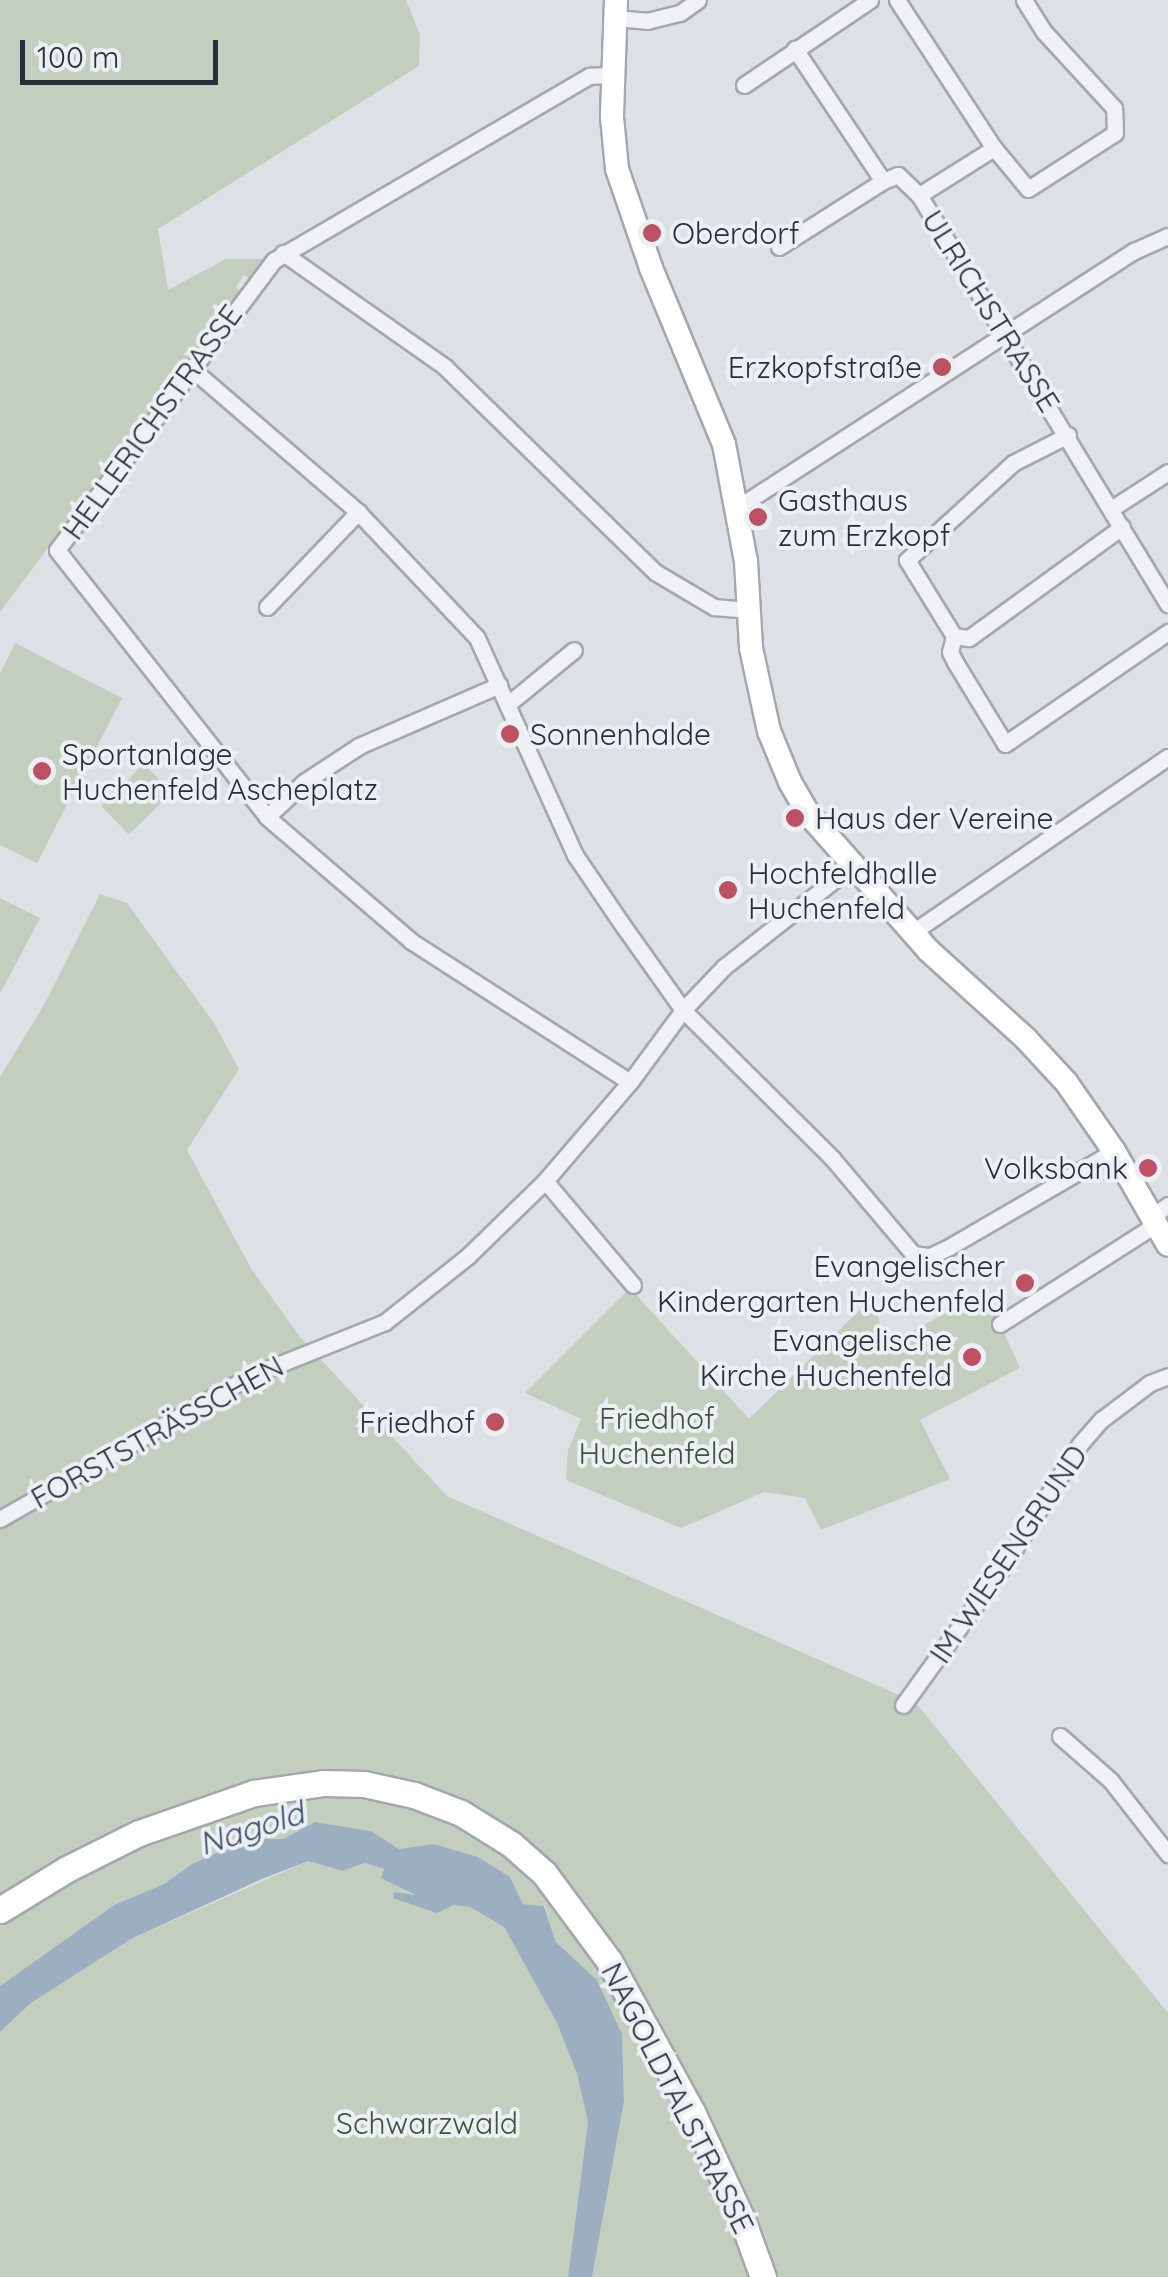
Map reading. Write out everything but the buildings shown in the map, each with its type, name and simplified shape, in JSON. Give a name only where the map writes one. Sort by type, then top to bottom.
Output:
[{"type":"main road","points":[[616,9],[612,75],[618,169],[631,216],[724,444],[738,507],[751,648],[768,732],[810,816],[913,932],[1066,1082],[1160,1223]]},
{"type":"main road","name":"NAGOLDTALSTRASSE","points":[[0,1910],[67,1868],[139,1833],[254,1792],[302,1785],[364,1784],[414,1794],[460,1812],[503,1838],[544,1873],[610,1961],[698,2124],[746,2228],[763,2277]]},
{"type":"street","points":[[616,9],[647,21],[680,12],[698,0]]},
{"type":"street","points":[[744,85],[870,0]]},
{"type":"street","points":[[897,0],[994,148],[1028,189],[1116,133],[1114,108],[1044,32],[1024,0]]},
{"type":"street","points":[[795,49],[883,181]]},
{"type":"street","name":"HELLERICHSTRASSE","points":[[612,75],[589,76],[284,253],[256,282],[57,550],[266,818],[411,942],[630,1082]]},
{"type":"street","name":"ULRICHSTRASSE","points":[[994,148],[919,195],[1168,604]]},
{"type":"street","points":[[779,248],[898,175],[919,195]]},
{"type":"street","points":[[738,507],[1134,252],[1168,236]]},
{"type":"street","points":[[284,253],[445,367],[656,572],[714,607],[750,610]]},
{"type":"street","points":[[192,369],[358,512],[477,638],[574,855],[684,1010],[832,1158],[913,1254],[930,1256],[949,1247],[1114,1151]]},
{"type":"street","points":[[1068,436],[1013,462],[907,560],[954,636],[950,652],[1005,744],[1168,632]]},
{"type":"street","points":[[1111,510],[1168,472]]},
{"type":"street","points":[[268,607],[358,512]]},
{"type":"street","points":[[954,636],[970,638],[1122,527]]},
{"type":"street","points":[[508,704],[574,650]]},
{"type":"street","points":[[266,818],[304,782],[359,746],[499,685]]},
{"type":"street","points":[[913,932],[1168,757]]},
{"type":"street","name":"FORSTSTRÄSSCHEN","points":[[0,1520],[250,1376],[385,1322],[468,1256],[545,1182],[630,1082],[684,1010],[724,967],[852,866]]},
{"type":"street","points":[[545,1182],[633,1285]]},
{"type":"street","points":[[1000,1324],[1160,1223]]},
{"type":"street","name":"IM WIESENGRUND","points":[[903,1705],[1006,1564],[1080,1444],[1114,1411],[1168,1376]]},
{"type":"street","points":[[1060,1736],[1111,1781],[1168,1854]]},
{"type":"green space","points":[[0,0],[406,0],[420,34],[419,66],[158,229],[168,290],[226,259],[265,259],[250,279],[244,275],[236,287],[241,291],[0,612]]},
{"type":"green space","name":"Sportanlage Huchenfeld Ascheplatz","points":[[15,643],[122,698],[37,863],[0,845],[0,673]]},
{"type":"green space","points":[[144,764],[172,793],[129,834],[101,806]]},
{"type":"green space","points":[[100,894],[127,903],[214,1023],[239,1069],[187,1150],[252,1270],[300,1337],[447,1496],[915,1702],[1168,2013],[1168,2277],[778,2277],[764,2233],[721,2140],[616,1944],[559,1871],[532,1846],[498,1822],[452,1803],[260,1783],[0,1904],[0,1077],[45,1003]]},
{"type":"green space","points":[[0,898],[40,918],[0,994]]},
{"type":"green space","name":"Friedhof Huchenfeld","points":[[630,1288],[749,1419],[876,1294],[882,1347],[978,1296],[999,1322],[1020,1368],[920,1420],[950,1479],[821,1530],[805,1498],[764,1492],[681,1528],[566,1480],[568,1450],[581,1419],[525,1393]]},
{"type":"green space","points":[[347,1793],[435,1812],[510,1855],[548,1890],[661,2064],[756,2277],[592,2277],[624,2101],[622,2034],[597,1980],[556,1942],[545,1906],[523,1904],[510,1877],[433,1844],[399,1849],[371,1831],[315,1822],[283,1839],[248,1839],[192,1864],[164,1884],[114,1905],[0,1986],[0,1924],[30,1903],[182,1825],[255,1801]]},
{"type":"green space","name":"Schwarzwald","points":[[308,1861],[343,1871],[365,1863],[385,1869],[382,1878],[417,1897],[470,1907],[504,1927],[557,2023],[577,2074],[588,2122],[568,2277],[0,2277],[0,2032],[31,2003],[131,1939]]},
{"type":"water","points":[[315,1822],[371,1831],[399,1849],[433,1844],[478,1857],[510,1877],[523,1904],[544,1906],[556,1942],[597,1980],[622,2034],[624,2101],[592,2277],[568,2277],[588,2122],[577,2074],[557,2023],[504,1927],[470,1907],[454,1905],[437,1913],[393,1898],[394,1892],[415,1895],[381,1878],[384,1869],[365,1863],[343,1871],[308,1861],[262,1879],[131,1939],[31,2003],[0,2032],[0,1986],[114,1905],[164,1884],[192,1864],[248,1839],[283,1839]]},
{"type":"place","name":"Oberdorf","points":[[652,233]]},
{"type":"place","name":"Erzkopfstraße","points":[[942,367]]},
{"type":"place","name":"Gasthaus zum Erzkopf","points":[[758,517]]},
{"type":"place","name":"Sonnenhalde","points":[[510,734]]},
{"type":"place","name":"Sportanlage Huchenfeld Ascheplatz","points":[[42,771]]},
{"type":"place","name":"Haus der Vereine","points":[[795,818]]},
{"type":"place","name":"Hochfeldhalle Huchenfeld","points":[[728,890]]},
{"type":"place","name":"Volksbank","points":[[1148,1168]]},
{"type":"place","name":"Evangelischer Kindergarten Huchenfeld","points":[[1025,1283]]},
{"type":"place","name":"Evangelische Kirche Huchenfeld","points":[[972,1357]]},
{"type":"place","name":"Friedhof","points":[[495,1422]]},
{"type":"water label","name":"Nagold","points":[[251,1828]]}]
